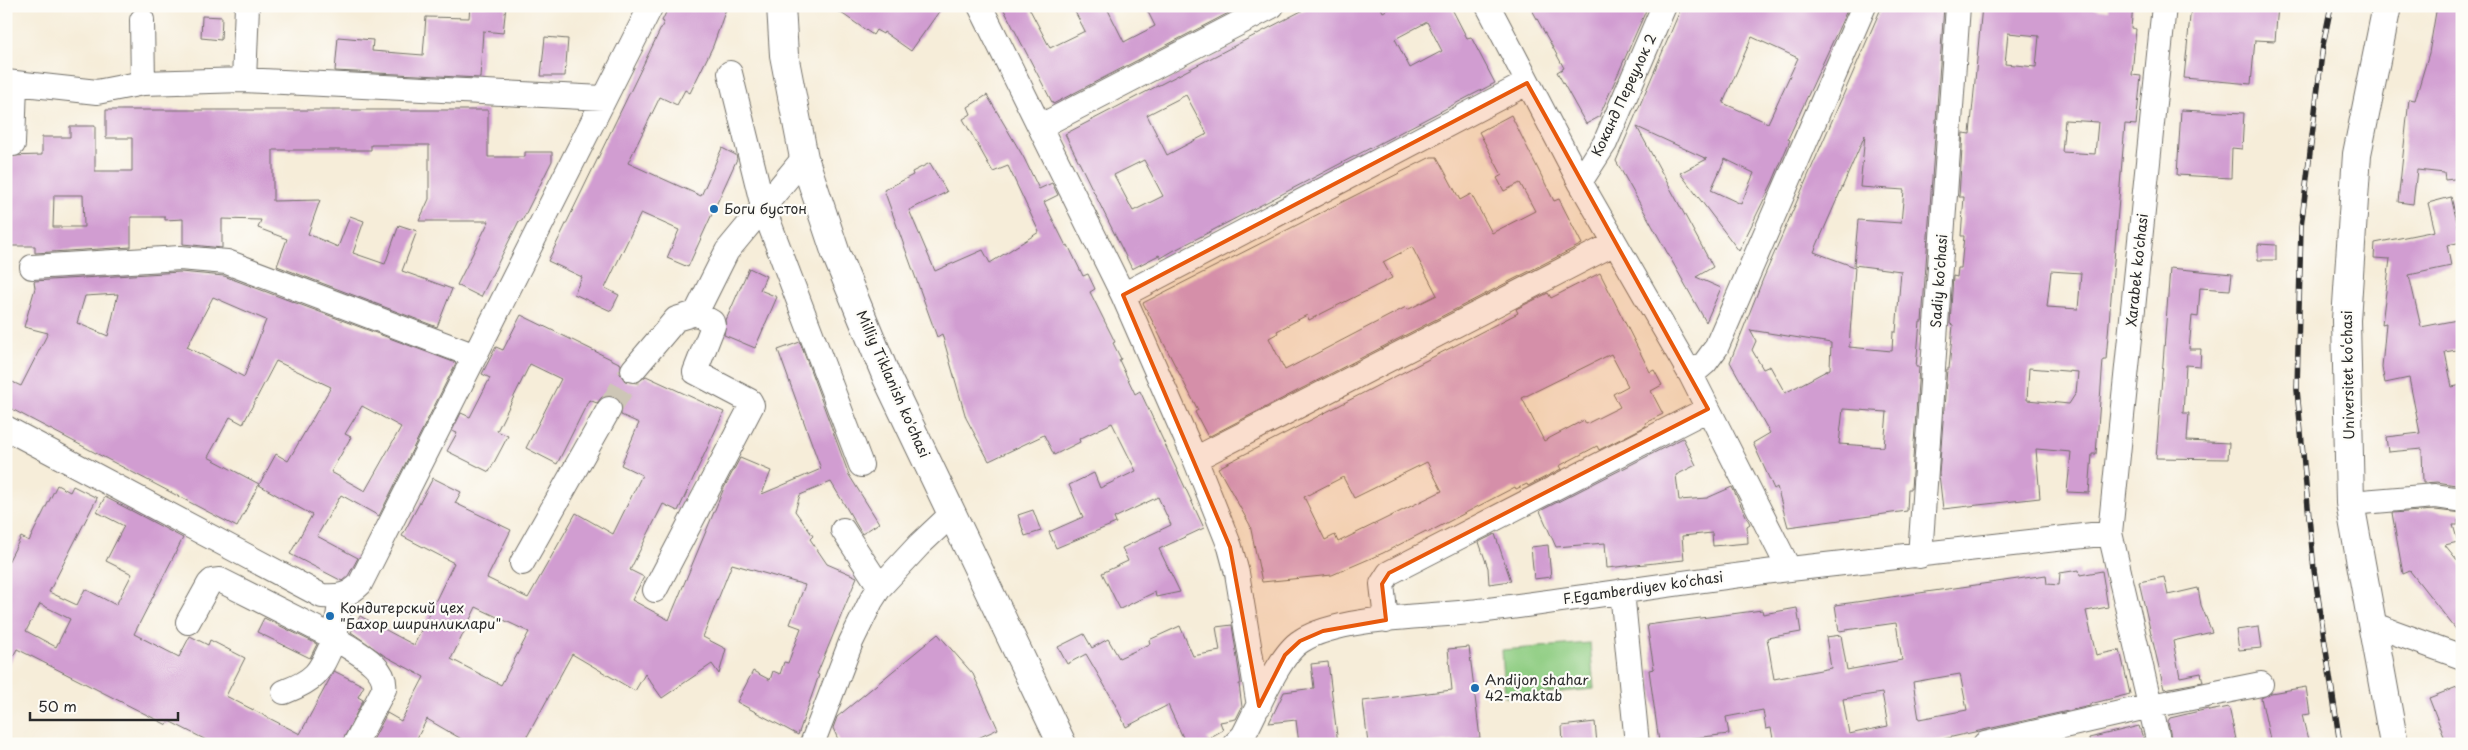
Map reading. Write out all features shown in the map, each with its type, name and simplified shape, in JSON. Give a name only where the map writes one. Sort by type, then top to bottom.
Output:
[{"type":"main road","name":"Milliy Tiklanish ko'chasi","points":[[781,6],[784,55],[804,158],[836,254],[887,378],[1062,744]]},
{"type":"main road","name":"Universitet kо‘chasi","points":[[2387,6],[2357,154],[2346,320],[2350,503],[2394,744]]},
{"type":"street","points":[[244,80],[247,6]]},
{"type":"street","points":[[7,431],[322,596],[341,597],[352,592],[360,584],[603,98],[651,6]]},
{"type":"street","points":[[980,6],[1123,295],[1195,459],[1230,546],[1237,573],[1260,706]]},
{"type":"street","points":[[1041,126],[1272,6]]},
{"type":"street","points":[[1488,6],[1580,182],[1691,375],[1789,569]]},
{"type":"street","name":"Коканд Πереулок 2","points":[[1580,182],[1605,143],[1664,6]]},
{"type":"street","points":[[1691,375],[1705,363],[1716,348],[1864,6]]},
{"type":"street","name":"Sadiy ko'chasi","points":[[1920,556],[1958,6]]},
{"type":"street","name":"Xarabek ko'chasi","points":[[2159,744],[2110,533],[2164,6]]},
{"type":"street","points":[[142,20],[143,83]]},
{"type":"street","points":[[730,73],[763,208],[860,466]]},
{"type":"street","points":[[13,144],[11,82],[97,92],[143,83],[244,80],[603,98]]},
{"type":"street","points":[[1123,295],[1527,83]]},
{"type":"street","points":[[696,313],[727,251],[804,158]]},
{"type":"street","points":[[1195,459],[1615,243]]},
{"type":"street","points":[[32,267],[180,258],[227,262],[475,356]]},
{"type":"street","points":[[634,370],[676,319],[696,313],[712,322],[714,326],[695,372],[750,401],[752,405],[655,590]]},
{"type":"street","points":[[1386,620],[1382,584],[1388,573],[1708,408]]},
{"type":"street","points":[[522,563],[609,409]]},
{"type":"street","points":[[2350,503],[2434,496],[2462,500]]},
{"type":"street","points":[[812,744],[851,642],[880,587],[953,513]]},
{"type":"street","points":[[842,530],[880,587]]},
{"type":"street","name":"F.Egamberdiyev kо‘chasi","points":[[1235,744],[1243,736],[1260,706],[1285,655],[1300,641],[1322,631],[1386,620],[1478,611],[1789,569],[1920,556],[2110,533]]},
{"type":"street","points":[[188,622],[209,584],[212,581],[220,580],[335,638],[378,668],[385,678],[384,688],[355,744]]},
{"type":"street","points":[[1622,591],[1637,744]]},
{"type":"street","points":[[284,692],[305,684],[314,678],[335,638],[341,597]]},
{"type":"street","points":[[2371,624],[2462,657]]},
{"type":"street","points":[[1985,744],[2150,706],[2261,684]]},
{"type":"highlighted area","points":[[1527,83],[1708,409],[1389,573],[1382,584],[1386,620],[1323,631],[1300,641],[1285,655],[1259,706],[1230,547],[1123,295]]},
{"type":"green space","points":[[1590,643],[1594,689],[1505,697],[1502,650]]},
{"type":"building","points":[[470,6],[506,6],[503,33],[483,31],[480,78],[335,71],[338,37],[373,40],[372,51],[423,55],[426,17],[469,18]]},
{"type":"building","points":[[669,6],[727,6],[713,46],[690,93],[685,90],[677,105],[660,97],[628,163],[701,196],[722,148],[736,155],[737,159],[688,267],[667,258],[679,230],[641,213],[605,288],[619,295],[611,311],[574,294],[582,277],[548,261],[664,22],[662,21]]},
{"type":"building","points":[[831,6],[943,6],[911,51],[884,32],[883,34],[876,30],[873,35]]},
{"type":"building","points":[[1002,6],[1028,6],[1050,48],[1085,31],[1072,6],[1106,6],[1124,42],[1155,26],[1145,6],[1242,6],[1053,104]]},
{"type":"building","points":[[1311,6],[1380,6],[1383,12],[1394,6],[1458,6],[1452,9],[1467,38],[1471,37],[1495,83],[1161,258],[1159,255],[1132,269],[1065,134]],"holes":[[[1427,22],[1442,51],[1410,68],[1395,39]],[[1186,95],[1207,134],[1167,155],[1147,115]],[[1144,160],[1163,196],[1133,211],[1114,175]]]},
{"type":"building","points":[[1530,6],[1648,6],[1599,117],[1586,124],[1557,72],[1564,68]]},
{"type":"building","points":[[1682,6],[1849,6],[1788,139],[1790,140],[1773,181],[1739,251],[1680,173],[1707,159],[1637,127],[1713,267],[1696,277],[1721,288],[1706,322],[1616,161]],"holes":[[[1752,37],[1798,58],[1768,123],[1723,103]],[[1725,159],[1754,173],[1741,204],[1711,190]]]},
{"type":"building","points":[[1882,6],[1944,6],[1922,322],[1920,322],[1916,367],[1919,367],[1911,489],[1908,489],[1907,511],[1788,527],[1777,487],[1774,489],[1753,443],[1770,433],[1730,362],[1763,279]],"holes":[[[1865,135],[1860,187],[1904,190],[1901,223],[1858,220],[1854,265],[1901,271],[1896,332],[1893,332],[1892,351],[1849,347],[1855,267],[1814,252]],[[1750,330],[1831,343],[1830,369],[1785,393],[1770,366],[1763,369],[1752,350],[1756,341]],[[1843,409],[1887,412],[1884,447],[1839,444]]]},
{"type":"building","points":[[1982,6],[2043,10],[2043,6],[2074,6],[2108,11],[2108,6],[2133,6],[2131,28],[2136,29],[2132,75],[2141,76],[2136,125],[2125,124],[2106,360],[2103,360],[2096,454],[2092,454],[2089,493],[2067,492],[2071,452],[2036,449],[2040,498],[1943,509],[1939,474],[1947,369],[1949,369],[1953,325],[1950,324],[1953,276],[1957,277],[1958,268],[1961,268],[1964,236],[1961,236],[1964,197],[1959,197],[1963,133],[1970,134]],"holes":[[[2008,33],[2039,36],[2036,67],[2005,64]],[[2065,120],[2098,122],[2095,154],[2062,152]],[[2051,271],[2081,273],[2078,309],[2047,307]],[[2029,368],[2078,372],[2076,393],[2069,404],[2027,400]]]},
{"type":"building","points":[[2191,6],[2278,6],[2275,41],[2255,40],[2251,84],[2184,78]]},
{"type":"building","points":[[2437,6],[2462,6],[2462,133],[2459,155],[2462,154],[2462,178],[2445,180],[2444,173],[2417,170],[2413,204],[2398,202],[2409,99],[2415,100],[2429,53]]},
{"type":"building","points":[[202,16],[222,17],[221,40],[201,38]]},
{"type":"building","points":[[545,37],[568,39],[565,76],[541,76]]},
{"type":"building","points":[[987,95],[1024,158],[1039,189],[1052,183],[1058,195],[1044,202],[1083,276],[1088,274],[1095,289],[1090,292],[1115,342],[1113,343],[1121,359],[1119,360],[1135,394],[1140,391],[1204,528],[1159,549],[1180,592],[1156,597],[1155,592],[1120,609],[1102,573],[1128,561],[1122,548],[1171,525],[1158,497],[1114,518],[1116,523],[1056,548],[1049,532],[1083,517],[1069,485],[1094,473],[1100,488],[1136,471],[1112,423],[1079,439],[1080,442],[1054,455],[1044,435],[989,461],[966,418],[942,334],[937,337],[884,190],[913,175],[912,172],[930,163],[947,192],[909,210],[935,271],[983,250],[990,263],[1039,232],[1008,166],[993,172],[963,119],[971,114],[968,107]]},
{"type":"building","points":[[106,110],[488,110],[488,157],[525,157],[525,152],[552,152],[552,161],[481,297],[457,285],[489,221],[419,221],[429,199],[429,145],[371,145],[371,150],[273,150],[273,201],[320,200],[308,234],[338,247],[350,216],[364,221],[353,253],[385,264],[399,225],[417,231],[402,271],[452,289],[437,327],[277,266],[287,239],[258,228],[261,220],[222,219],[222,248],[183,244],[183,219],[165,220],[165,217],[131,217],[131,247],[35,253],[35,246],[6,246],[8,156],[42,155],[42,137],[70,137],[70,126],[95,126],[95,171],[132,171],[132,138],[106,138]],"holes":[[[54,195],[83,195],[84,227],[53,227]]]},
{"type":"building","points":[[2181,110],[2244,113],[2242,149],[2232,148],[2231,178],[2177,175]]},
{"type":"building","points":[[1511,115],[1554,201],[1559,199],[1582,244],[1208,437],[1195,412],[1198,410],[1143,303],[1431,157],[1437,157],[1460,200],[1471,194],[1492,233],[1535,211],[1520,183],[1504,191],[1497,178],[1502,175],[1479,132]],"holes":[[[1412,247],[1437,295],[1407,310],[1406,307],[1285,370],[1269,338],[1278,333],[1277,331],[1307,315],[1309,320],[1392,278],[1383,262]]]},
{"type":"building","points":[[2451,197],[2462,242],[2447,245],[2451,266],[2409,275],[2421,327],[2462,319],[2462,349],[2445,352],[2452,387],[2462,385],[2462,486],[2437,482],[2423,483],[2422,449],[2388,452],[2386,437],[2420,433],[2409,378],[2385,383],[2382,368],[2386,323],[2382,324],[2390,259],[2374,258],[2375,243],[2435,231],[2428,203]]},
{"type":"building","points":[[2258,244],[2276,245],[2276,260],[2258,260]]},
{"type":"building","points":[[749,268],[766,276],[760,290],[777,297],[755,348],[724,335],[726,320]]},
{"type":"building","points":[[2170,268],[2232,274],[2230,290],[2200,288],[2198,317],[2192,316],[2189,349],[2201,349],[2200,366],[2186,365],[2183,413],[2189,413],[2187,441],[2229,443],[2228,459],[2156,458]]},
{"type":"building","points":[[180,272],[224,276],[456,363],[379,516],[341,495],[317,536],[358,558],[348,576],[342,581],[290,554],[312,515],[259,485],[276,454],[288,461],[331,387],[276,361],[243,424],[230,417],[208,457],[259,484],[237,527],[6,406],[6,379],[21,386],[48,333],[24,327],[35,288],[34,281]],"holes":[[[118,294],[108,336],[77,323],[85,296]],[[213,297],[266,320],[244,377],[187,347]],[[362,406],[401,427],[365,491],[331,472],[351,437],[345,434]]]},
{"type":"building","points":[[1600,273],[1650,372],[1654,370],[1662,385],[1651,391],[1663,414],[1645,423],[1646,426],[1599,450],[1597,446],[1559,466],[1561,469],[1528,486],[1527,484],[1516,489],[1515,487],[1427,533],[1426,531],[1383,553],[1332,575],[1262,582],[1250,525],[1218,468],[1518,313],[1516,309],[1548,293],[1551,298]],"holes":[[[1611,354],[1628,386],[1613,394],[1620,407],[1586,424],[1584,420],[1544,441],[1522,398]],[[1427,462],[1442,491],[1338,542],[1335,535],[1325,540],[1304,497],[1343,477],[1354,498]]]},
{"type":"building","points":[[521,315],[621,364],[620,374],[625,381],[637,383],[646,376],[724,412],[678,511],[663,504],[630,570],[644,577],[632,600],[669,620],[724,488],[740,458],[771,471],[762,494],[821,469],[778,350],[800,342],[849,475],[879,523],[862,534],[831,482],[800,495],[795,511],[813,536],[810,539],[827,564],[857,577],[817,674],[819,675],[798,735],[737,702],[753,671],[770,680],[773,671],[780,674],[784,662],[788,663],[801,628],[790,624],[805,585],[732,564],[703,637],[726,649],[719,674],[712,664],[662,698],[645,674],[635,691],[572,654],[523,744],[470,744],[427,719],[414,744],[371,744],[387,713],[401,721],[424,677],[385,656],[351,632],[360,616],[414,645],[454,563],[402,536],[433,478],[461,492],[455,503],[511,530],[487,578],[528,598],[576,513],[613,534],[642,475],[621,465],[639,423],[621,415],[621,402],[609,395],[602,397],[597,403],[589,400],[557,464],[526,448],[561,379],[530,364],[497,431],[508,436],[489,472],[447,451],[457,433],[452,431],[461,413],[470,417],[490,378],[482,374],[496,347],[503,350]],"holes":[[[476,607],[529,632],[501,685],[451,659]]]},
{"type":"building","points":[[1683,438],[1696,465],[1676,475],[1679,500],[1707,498],[1732,487],[1750,524],[1747,526],[1748,543],[1713,546],[1712,533],[1682,536],[1684,560],[1607,568],[1605,543],[1556,547],[1540,511]]},
{"type":"building","points":[[57,485],[70,492],[73,486],[97,498],[49,592],[77,605],[85,589],[116,605],[132,574],[106,561],[124,526],[97,512],[105,497],[183,538],[134,634],[179,657],[190,636],[208,645],[210,640],[245,658],[226,696],[300,734],[334,671],[364,686],[358,697],[363,700],[341,744],[214,744],[169,721],[167,725],[17,649],[6,670],[6,566],[21,537],[29,541]],"holes":[[[40,604],[70,619],[56,647],[26,631]]]},
{"type":"building","points":[[1033,510],[1041,531],[1025,536],[1018,515]]},
{"type":"building","points":[[2435,510],[2462,513],[2462,520],[2458,520],[2458,525],[2453,525],[2458,542],[2445,545],[2462,566],[2462,637],[2410,571],[2403,574],[2392,513]]},
{"type":"building","points":[[1495,534],[1511,581],[1489,584],[1488,568],[1479,542]]},
{"type":"building","points":[[1548,545],[1551,577],[1534,579],[1531,547]]},
{"type":"building","points":[[2079,570],[2080,575],[2102,571],[2108,607],[2086,611],[2096,655],[2120,650],[2130,694],[2090,704],[2090,706],[1921,744],[1774,744],[1771,728],[1766,729],[1763,710],[1726,717],[1729,734],[1659,742],[1649,670],[1654,669],[1647,625],[1762,610],[1763,614],[1797,608],[1801,632],[1767,638],[1774,679],[1831,668],[1826,637],[1841,635],[1847,670],[1902,660],[1896,623],[1839,631],[1835,605],[2046,575],[2047,584],[2059,585],[2060,573]],"holes":[[[1960,674],[1967,710],[1919,719],[1913,682]],[[1882,693],[1888,726],[1849,734],[1843,699]]]},
{"type":"building","points":[[2164,577],[2168,595],[2198,588],[2201,605],[2212,632],[2173,641],[2180,677],[2201,673],[2203,682],[2164,689],[2139,582]]},
{"type":"building","points":[[264,618],[317,644],[310,658],[257,632]]},
{"type":"building","points":[[1232,625],[1241,684],[1239,684],[1242,707],[1236,719],[1220,722],[1223,730],[1207,739],[1210,744],[1186,744],[1168,705],[1126,727],[1113,700],[1086,654],[1067,664],[1058,647],[1084,634],[1092,648],[1108,639],[1119,658],[1150,644],[1149,640],[1180,626],[1193,656],[1220,651],[1216,627]]},
{"type":"building","points":[[2259,627],[2262,648],[2239,650],[2236,630]]},
{"type":"building","points":[[938,634],[973,674],[998,729],[965,744],[840,744],[833,728],[837,717]]},
{"type":"building","points":[[1469,647],[1480,738],[1426,744],[1368,744],[1363,701],[1452,690],[1448,649]]},
{"type":"building","points":[[1328,662],[1338,744],[1299,744],[1296,720],[1269,723],[1284,692],[1314,688],[1311,664]]},
{"type":"building","points":[[2462,685],[2462,744],[2447,744],[2429,698]]},
{"type":"building","points":[[2306,687],[2310,714],[2302,715],[2309,744],[2271,744],[2261,698],[2271,693]]},
{"type":"building","points":[[2229,707],[2237,744],[2172,744],[2168,721],[2170,718],[2208,709],[2209,711]]},
{"type":"building","points":[[1595,722],[1597,744],[1563,744],[1562,726]]},
{"type":"building","points":[[2139,726],[2145,744],[2090,744],[2089,738]]},
{"type":"tunnel","points":[[609,409],[633,370]]},
{"type":"railway","points":[[2331,6],[2323,45],[2301,227],[2297,390],[2314,570],[2340,744]]},
{"type":"place","name":"Боги бустон","points":[[714,209]]},
{"type":"place","name":"Кондитерский цех \"Бахор ширинликлари\"","points":[[330,616]]},
{"type":"place","name":"Andijon shahar 42-maktab","points":[[1475,688]]}]
